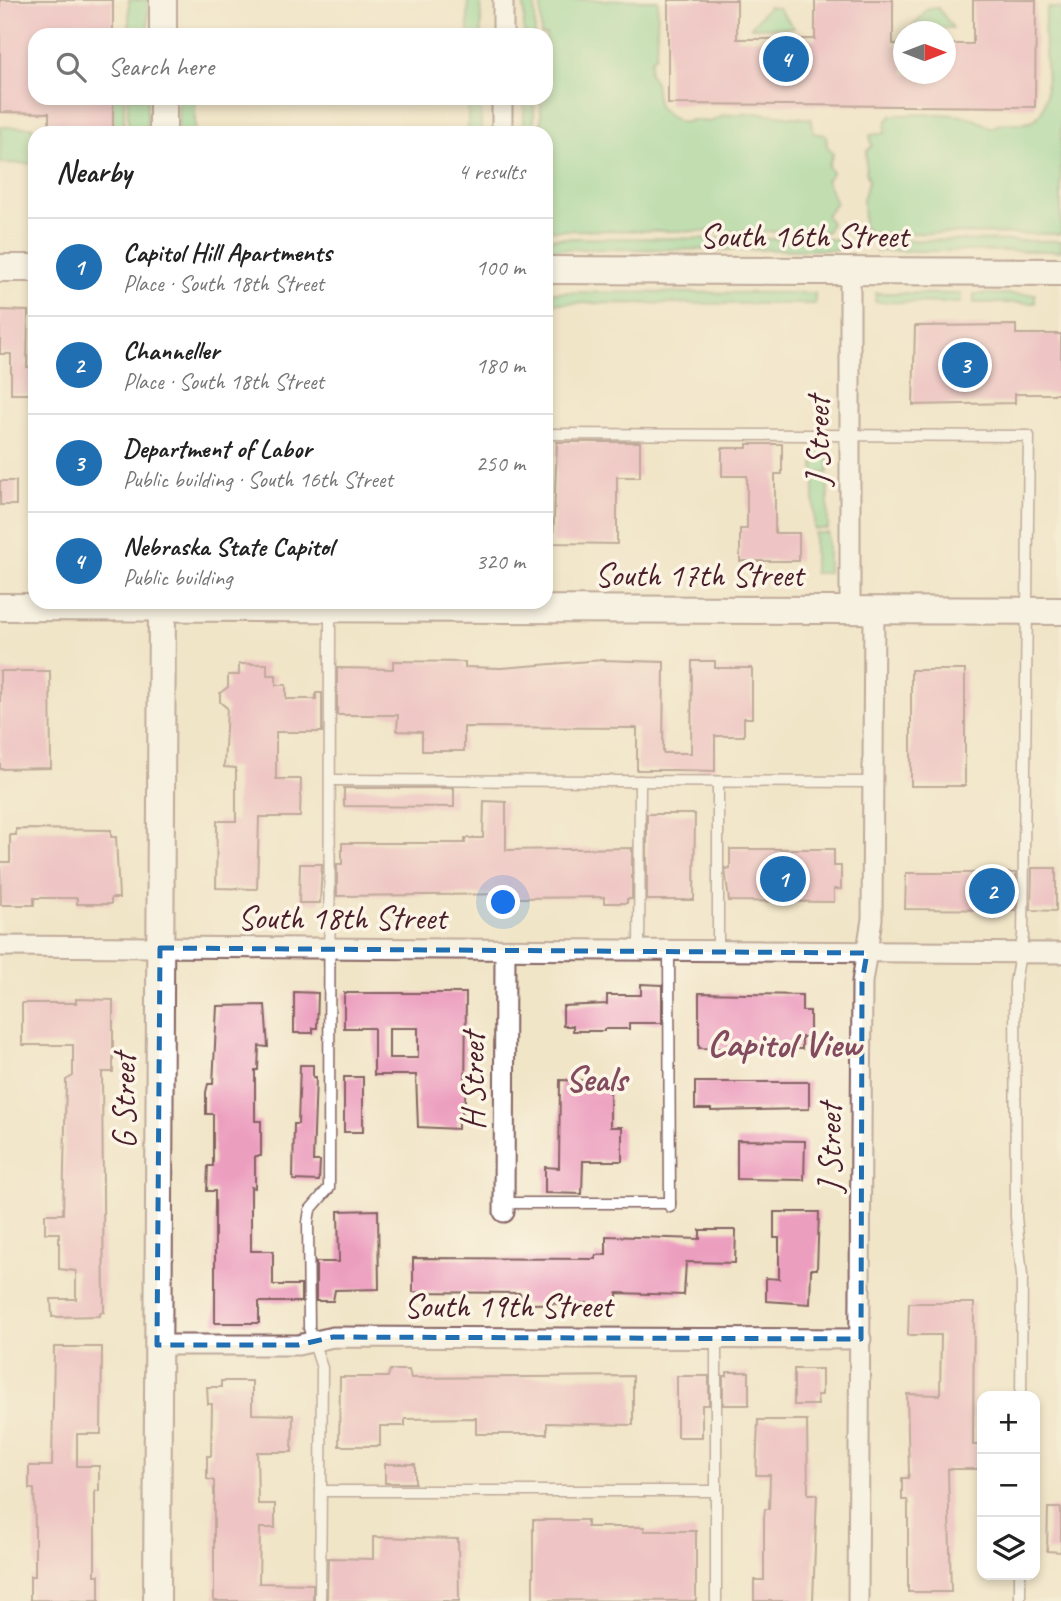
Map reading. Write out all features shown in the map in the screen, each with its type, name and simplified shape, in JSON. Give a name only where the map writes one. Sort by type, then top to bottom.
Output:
[{"type":"main road","points":[[163,0],[163,28]]},
{"type":"main road","points":[[163,105],[163,126]]},
{"type":"main road","points":[[0,268],[28,268]]},
{"type":"main road","name":"South 16th Street","points":[[553,270],[1061,272]]},
{"type":"main road","name":"South 17th Street","points":[[0,607],[28,607]]},
{"type":"main road","name":"South 17th Street","points":[[553,607],[1061,611]]},
{"type":"main road","name":"G Street","points":[[157,1601],[162,609]]},
{"type":"street","points":[[503,0],[503,28]]},
{"type":"street","points":[[502,105],[502,126]]},
{"type":"street","name":"J Street","points":[[850,272],[849,434],[873,782],[872,919],[862,982],[858,1601]]},
{"type":"street","name":"South 18th Street","points":[[0,946],[1061,953]]},
{"type":"street","name":"H Street","points":[[504,1207],[505,950]]},
{"type":"street","name":"South 19th Street","points":[[157,1345],[298,1345],[333,1337],[860,1339]]},
{"type":"lane","points":[[553,434],[1029,436],[1025,611],[1027,730],[1021,953],[1015,983],[1016,1217],[1022,1276],[1021,1391]]},
{"type":"lane","points":[[320,1601],[322,1368],[309,1328],[309,1222],[310,1210],[329,1188],[330,609]]},
{"type":"lane","points":[[331,780],[873,782]]},
{"type":"lane","points":[[639,951],[640,781]]},
{"type":"lane","points":[[718,782],[718,951]]},
{"type":"lane","points":[[504,1207],[670,1205],[669,951]]},
{"type":"lane","points":[[716,1339],[716,1601]]},
{"type":"lane","points":[[321,1491],[715,1491]]},
{"type":"lane","points":[[1020,1580],[1020,1601]]},
{"type":"highlighted area","points":[[160,948],[867,953],[862,982],[861,1339],[333,1337],[298,1345],[157,1345]]},
{"type":"green space","points":[[129,0],[148,0],[148,28],[129,28]]},
{"type":"green space","points":[[468,0],[481,0],[481,28],[468,28]]},
{"type":"green space","points":[[524,0],[535,0],[535,28],[524,28]]},
{"type":"green space","points":[[541,0],[658,0],[656,55],[651,60],[649,73],[655,82],[658,107],[684,123],[691,120],[710,122],[724,115],[760,113],[811,119],[814,133],[826,135],[827,146],[833,154],[828,166],[832,173],[826,180],[836,203],[826,215],[831,223],[827,232],[553,230],[553,126],[541,126],[541,105],[553,105],[553,28],[541,28]]},
{"type":"green space","points":[[768,7],[778,8],[794,28],[751,27]]},
{"type":"green space","points":[[928,8],[938,8],[948,21],[918,21]]},
{"type":"green space","points":[[1048,8],[1061,8],[1061,234],[873,233],[864,229],[863,199],[869,180],[866,172],[866,152],[872,146],[870,135],[885,133],[886,122],[892,115],[957,115],[990,128],[1004,123],[1032,121],[1041,113],[1047,86],[1045,20]]},
{"type":"green space","points":[[113,105],[124,105],[124,126],[113,126]]},
{"type":"green space","points":[[128,105],[147,105],[147,126],[128,126]]},
{"type":"green space","points":[[178,105],[195,105],[195,126],[178,126]]},
{"type":"green space","points":[[468,105],[481,105],[481,126],[468,126]]},
{"type":"green space","points":[[524,105],[534,105],[534,126],[524,126]]},
{"type":"green space","points":[[0,127],[28,127],[28,164],[0,163]]},
{"type":"green space","points":[[553,238],[837,239],[840,250],[553,249]]},
{"type":"green space","points":[[879,240],[1061,241],[1061,251],[876,251]]},
{"type":"green space","points":[[553,292],[815,293],[815,304],[553,303]]},
{"type":"green space","points":[[876,293],[961,294],[961,303],[875,302]]},
{"type":"green space","points":[[974,294],[1035,294],[1035,303],[974,303]]},
{"type":"green space","points":[[814,441],[830,445],[828,473],[814,473]]},
{"type":"green space","points":[[814,478],[828,478],[828,529],[814,529]]},
{"type":"green space","points":[[814,533],[828,533],[828,573],[814,573]]},
{"type":"building","points":[[0,0],[113,0],[113,28],[28,28],[28,105],[113,105],[113,126],[49,126],[49,113],[0,112]]},
{"type":"building","points":[[668,0],[737,0],[737,39],[815,39],[815,0],[893,0],[893,84],[956,84],[956,44],[973,44],[973,0],[1036,0],[1035,107],[668,104]]},
{"type":"building","points":[[0,310],[28,311],[28,394],[11,394],[11,354],[0,354]]},
{"type":"building","points":[[1016,325],[1016,334],[1061,334],[1061,394],[1015,394],[1015,403],[913,405],[915,326]]},
{"type":"building","points":[[557,442],[640,442],[640,477],[617,477],[617,544],[553,543]]},
{"type":"building","points":[[747,444],[782,444],[782,474],[775,474],[775,533],[799,533],[799,561],[740,561],[740,529],[747,529],[747,476],[722,476],[722,448],[747,448]]},
{"type":"building","points":[[0,481],[16,481],[16,505],[0,505]]},
{"type":"building","points":[[602,660],[664,662],[663,753],[691,753],[692,661],[715,661],[715,668],[752,668],[752,718],[744,718],[744,736],[715,736],[715,771],[637,770],[637,728],[464,727],[464,751],[422,751],[422,732],[397,731],[398,715],[337,715],[337,668],[393,669],[393,661],[465,662],[465,667],[501,668]]},
{"type":"building","points":[[239,664],[267,664],[267,675],[276,675],[276,685],[286,685],[286,699],[316,699],[316,693],[322,693],[322,732],[276,732],[276,779],[301,779],[300,817],[259,817],[257,889],[216,888],[217,821],[236,821],[236,768],[224,767],[227,708],[220,702],[220,693],[228,687],[228,675],[239,675]]},
{"type":"building","points":[[911,670],[965,670],[965,786],[911,786]]},
{"type":"building","points":[[0,671],[50,671],[51,768],[0,769]]},
{"type":"building","points":[[344,788],[454,788],[454,807],[344,806]]},
{"type":"building","points":[[484,801],[506,802],[506,850],[632,848],[632,899],[627,899],[627,903],[604,903],[604,897],[517,898],[517,894],[337,896],[337,864],[342,864],[342,843],[465,843],[465,838],[483,838]]},
{"type":"building","points":[[647,814],[695,814],[694,900],[647,900]]},
{"type":"building","points":[[16,829],[111,830],[111,837],[116,837],[119,898],[111,898],[111,904],[77,904],[77,898],[34,898],[34,905],[1,905],[0,862],[10,862],[10,835],[16,835]]},
{"type":"building","points":[[730,849],[834,849],[834,866],[841,866],[841,889],[834,889],[834,902],[729,901],[725,868],[730,869]]},
{"type":"building","points":[[300,864],[322,864],[320,903],[299,903]]},
{"type":"building","points":[[1032,868],[1056,868],[1056,911],[1031,910]]},
{"type":"building","points":[[906,873],[1016,873],[1016,910],[905,909]]},
{"type":"building","points":[[641,984],[662,985],[662,1023],[629,1023],[629,1029],[604,1031],[573,1031],[573,1026],[563,1026],[563,1006],[607,1004],[607,995],[641,995]]},
{"type":"building","points":[[294,992],[318,993],[317,1028],[313,1028],[313,1033],[294,1033]]},
{"type":"building","points":[[344,993],[466,993],[465,1101],[462,1101],[462,1120],[458,1120],[458,1129],[418,1127],[416,1075],[374,1075],[374,1028],[344,1028]],"holes":[[[389,1028],[418,1028],[418,1058],[389,1058]]]},
{"type":"building","points":[[699,993],[802,995],[802,1011],[810,1011],[810,1037],[802,1037],[802,1049],[699,1048]]},
{"type":"building","points":[[76,999],[113,1000],[113,1072],[102,1072],[104,1312],[100,1313],[100,1316],[52,1317],[51,1299],[76,1299],[76,1271],[59,1269],[59,1233],[45,1233],[45,1214],[63,1214],[66,1080],[73,1076],[73,1045],[22,1045],[22,1003],[76,1003]]},
{"type":"building","points":[[265,1005],[268,1047],[259,1046],[258,1070],[255,1070],[255,1121],[261,1121],[261,1156],[255,1156],[255,1188],[251,1187],[251,1251],[273,1251],[273,1285],[301,1285],[301,1302],[259,1302],[259,1323],[215,1323],[215,1191],[207,1191],[208,1166],[213,1166],[213,1114],[206,1114],[206,1092],[208,1084],[213,1084],[217,1006]]},
{"type":"building","points":[[300,1065],[313,1065],[313,1077],[316,1077],[313,1161],[320,1161],[319,1181],[293,1180],[294,1124],[298,1124]]},
{"type":"building","points":[[344,1077],[363,1077],[363,1132],[344,1132]]},
{"type":"building","points":[[560,1080],[610,1081],[610,1127],[622,1127],[622,1161],[583,1161],[582,1194],[545,1193],[545,1167],[559,1168]]},
{"type":"building","points":[[695,1082],[809,1082],[809,1109],[695,1109]]},
{"type":"building","points":[[737,1140],[805,1141],[804,1180],[737,1179]]},
{"type":"building","points":[[378,1210],[379,1289],[335,1290],[333,1301],[316,1301],[316,1262],[339,1262],[338,1211]]},
{"type":"building","points":[[774,1212],[819,1212],[817,1269],[811,1269],[810,1304],[766,1301],[766,1278],[779,1279],[779,1238],[774,1238]]},
{"type":"building","points":[[700,1230],[736,1230],[735,1263],[686,1262],[684,1295],[617,1293],[617,1303],[523,1304],[520,1293],[413,1292],[413,1258],[595,1259],[596,1255],[606,1255],[606,1236],[700,1239]]},
{"type":"building","points":[[909,1303],[974,1303],[973,1445],[977,1445],[977,1469],[948,1469],[951,1592],[908,1592],[908,1504],[907,1500],[902,1500],[902,1478],[908,1478],[909,1474],[907,1394],[940,1395],[941,1335],[908,1335]]},
{"type":"building","points":[[54,1347],[102,1347],[101,1434],[77,1434],[77,1466],[99,1466],[99,1491],[95,1491],[95,1575],[99,1575],[99,1601],[30,1600],[30,1576],[35,1576],[35,1529],[34,1489],[29,1489],[29,1466],[52,1466]]},
{"type":"building","points":[[794,1369],[822,1369],[822,1395],[817,1395],[818,1405],[794,1405]]},
{"type":"building","points":[[390,1370],[409,1370],[411,1378],[633,1376],[633,1425],[547,1423],[547,1434],[476,1434],[476,1418],[405,1419],[405,1426],[380,1426],[380,1446],[339,1446],[340,1377],[388,1377]]},
{"type":"building","points":[[727,1372],[749,1372],[749,1405],[723,1405],[723,1376],[727,1376]]},
{"type":"building","points":[[677,1376],[709,1376],[709,1405],[702,1405],[702,1437],[677,1437]]},
{"type":"building","points":[[221,1381],[252,1381],[252,1414],[293,1415],[292,1452],[257,1452],[258,1504],[275,1504],[275,1528],[260,1528],[259,1583],[313,1584],[313,1601],[214,1601],[214,1481],[207,1479],[207,1456],[211,1456],[212,1404],[208,1404],[207,1387],[221,1387]]},
{"type":"building","points":[[758,1420],[807,1420],[808,1494],[817,1494],[813,1601],[754,1601],[754,1580],[764,1580],[764,1518],[765,1509],[769,1509],[770,1475],[756,1475]]},
{"type":"building","points":[[385,1464],[415,1464],[415,1483],[385,1483]]},
{"type":"building","points":[[1048,1508],[1061,1508],[1061,1552],[1047,1551]]},
{"type":"building","points":[[533,1520],[587,1520],[587,1527],[696,1531],[696,1601],[533,1600]]},
{"type":"building","points":[[373,1537],[458,1539],[459,1601],[327,1601],[328,1558],[373,1559]]},
{"type":"place","name":"Nebraska State Capitol","points":[[786,59]]},
{"type":"place","name":"Department of Labor","points":[[965,365]]},
{"type":"place","name":"Capitol Hill Apartments","points":[[783,879]]},
{"type":"place","name":"Channeller","points":[[992,891]]},
{"type":"district","name":"Capitol View","points":[[784,1043]]},
{"type":"district","name":"Seals","points":[[596,1079]]}]
